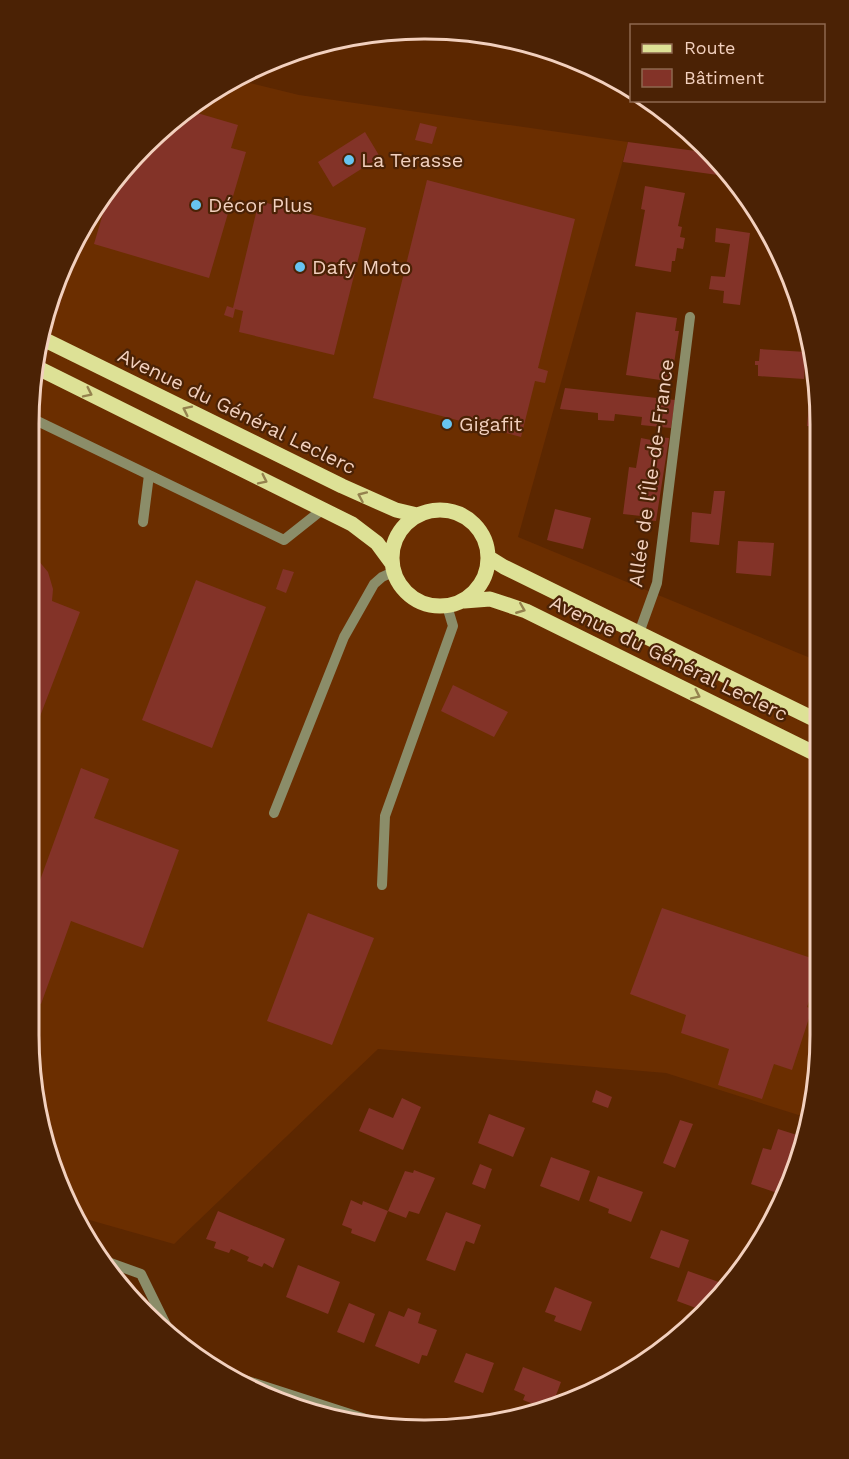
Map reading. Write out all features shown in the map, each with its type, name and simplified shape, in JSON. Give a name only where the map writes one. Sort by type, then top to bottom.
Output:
[{"type":"main road","name":"Avenue du Général Leclerc","points":[[48,341],[342,486],[396,510],[417,515],[446,510],[464,516],[471,521],[483,537],[488,557],[504,567],[810,717]]},
{"type":"main road","name":"Avenue du Général Leclerc","points":[[43,370],[323,509],[360,530],[377,543],[402,589],[418,602],[447,606],[464,601],[490,599],[526,611],[810,751]]},
{"type":"main road","points":[[392,567],[395,540],[408,522],[417,515]]},
{"type":"main road","points":[[464,601],[482,582],[486,574],[488,557]]},
{"type":"street","name":"Allée de l'Île-de-France","points":[[639,633],[657,583],[690,317]]},
{"type":"street","points":[[39,422],[284,540],[323,509]]},
{"type":"street","points":[[143,522],[149,475]]},
{"type":"street","points":[[274,813],[344,637],[374,584],[392,567]]},
{"type":"street","points":[[382,885],[385,816],[453,626],[447,606]]},
{"type":"street","points":[[116,1266],[141,1275],[161,1316]]},
{"type":"street","points":[[274,1389],[340,1411]]},
{"type":"shaded area","points":[[248,82],[299,95],[628,142],[518,537],[810,658],[810,1034],[807,1085],[802,1116],[666,1073],[378,1049],[174,1244],[87,1219],[59,1158],[42,1085],[39,1034],[39,424],[46,349],[68,277],[104,210],[135,170],[170,135],[190,119],[210,104]]},
{"type":"building","points":[[198,113],[238,125],[231,148],[246,152],[209,278],[94,244],[104,210],[135,170],[170,135]]},
{"type":"building","points":[[420,123],[437,127],[432,144],[415,140]]},
{"type":"building","name":"La Terasse","points":[[365,132],[380,157],[333,187],[318,162]]},
{"type":"building","points":[[628,142],[696,151],[718,175],[623,162]]},
{"type":"building","points":[[427,180],[575,219],[538,368],[548,371],[545,383],[535,381],[521,437],[373,398]]},
{"type":"building","points":[[645,186],[685,193],[678,226],[682,227],[680,237],[685,238],[683,249],[677,248],[671,272],[635,266],[645,210],[641,209]]},
{"type":"building","name":"Dafy Moto","points":[[259,201],[366,228],[334,355],[239,332],[243,311],[235,309],[233,318],[224,315],[227,306],[233,308]]},
{"type":"building","points":[[716,228],[750,233],[740,305],[723,303],[724,291],[709,289],[711,276],[725,277],[730,244],[715,242]]},
{"type":"building","points":[[67,279],[58,311],[56,311]]},
{"type":"building","points":[[636,312],[677,318],[675,331],[679,331],[673,370],[668,370],[667,381],[626,375]]},
{"type":"building","points":[[760,349],[803,352],[804,379],[758,376],[758,365],[755,365],[755,361],[759,361]]},
{"type":"building","points":[[565,388],[675,400],[671,428],[641,425],[642,417],[615,414],[614,421],[598,420],[598,413],[560,409]]},
{"type":"building","points":[[809,402],[810,426],[807,426]]},
{"type":"building","points":[[656,437],[669,438],[656,521],[623,514],[629,467],[636,468],[641,438],[656,441]]},
{"type":"building","points":[[714,491],[725,491],[719,545],[690,542],[692,512],[711,514]]},
{"type":"building","points":[[555,509],[591,518],[583,549],[547,540]]},
{"type":"building","points":[[738,541],[774,543],[771,576],[736,573]]},
{"type":"building","points":[[39,561],[48,572],[53,589],[52,601],[80,612],[39,719]]},
{"type":"building","points":[[283,569],[294,572],[286,593],[276,589]]},
{"type":"building","points":[[196,580],[266,607],[212,748],[142,720]]},
{"type":"building","points":[[453,685],[508,712],[494,737],[441,711]]},
{"type":"building","points":[[81,768],[109,779],[94,818],[179,850],[143,948],[71,921],[41,1004],[39,1003],[39,883]]},
{"type":"building","points":[[662,908],[810,958],[810,998],[807,1007],[810,1008],[810,1015],[792,1070],[774,1064],[762,1099],[718,1085],[729,1049],[681,1033],[686,1015],[630,994]]},
{"type":"building","points":[[308,913],[374,938],[332,1045],[267,1021]]},
{"type":"building","points":[[596,1090],[612,1097],[608,1108],[592,1102]]},
{"type":"building","points":[[402,1098],[421,1107],[403,1150],[359,1131],[369,1108],[393,1118]]},
{"type":"building","points":[[489,1114],[525,1128],[513,1157],[478,1143]]},
{"type":"building","points":[[680,1120],[693,1124],[675,1168],[663,1163]]},
{"type":"building","points":[[778,1129],[797,1135],[776,1193],[751,1184],[763,1148],[771,1150]]},
{"type":"building","points":[[551,1157],[590,1171],[579,1201],[540,1186]]},
{"type":"building","points":[[480,1164],[492,1169],[485,1189],[472,1184]]},
{"type":"building","points":[[414,1170],[435,1178],[419,1214],[409,1211],[406,1218],[388,1211],[405,1171],[413,1173]]},
{"type":"building","points":[[598,1176],[643,1192],[631,1222],[608,1213],[609,1209],[589,1201]]},
{"type":"building","points":[[351,1200],[362,1205],[363,1201],[388,1211],[375,1242],[351,1233],[352,1229],[342,1225]]},
{"type":"building","points":[[218,1211],[285,1239],[273,1268],[264,1263],[262,1267],[247,1261],[249,1257],[231,1249],[229,1253],[214,1248],[216,1242],[206,1239]]},
{"type":"building","points":[[446,1212],[481,1225],[474,1244],[466,1241],[455,1271],[426,1260]]},
{"type":"building","points":[[661,1230],[689,1240],[679,1268],[650,1258]]},
{"type":"building","points":[[298,1265],[340,1282],[328,1314],[286,1297]]},
{"type":"building","points":[[688,1271],[719,1282],[696,1308],[677,1301]]},
{"type":"building","points":[[555,1287],[592,1302],[581,1331],[554,1321],[556,1316],[545,1312]]},
{"type":"building","points":[[349,1303],[375,1314],[364,1343],[337,1332]]},
{"type":"building","points":[[408,1308],[421,1313],[418,1323],[437,1330],[427,1356],[422,1355],[419,1364],[375,1346],[389,1311],[404,1317]]},
{"type":"building","points":[[466,1353],[494,1363],[483,1393],[454,1382]]},
{"type":"building","points":[[523,1367],[561,1382],[555,1397],[534,1404],[523,1400],[525,1395],[514,1390]]},
{"type":"place","name":"La Terasse","points":[[349,160]]},
{"type":"place","name":"Décor Plus","points":[[196,205]]},
{"type":"place","name":"Dafy Moto","points":[[300,267]]},
{"type":"place","name":"Gigafit","points":[[447,424]]}]
